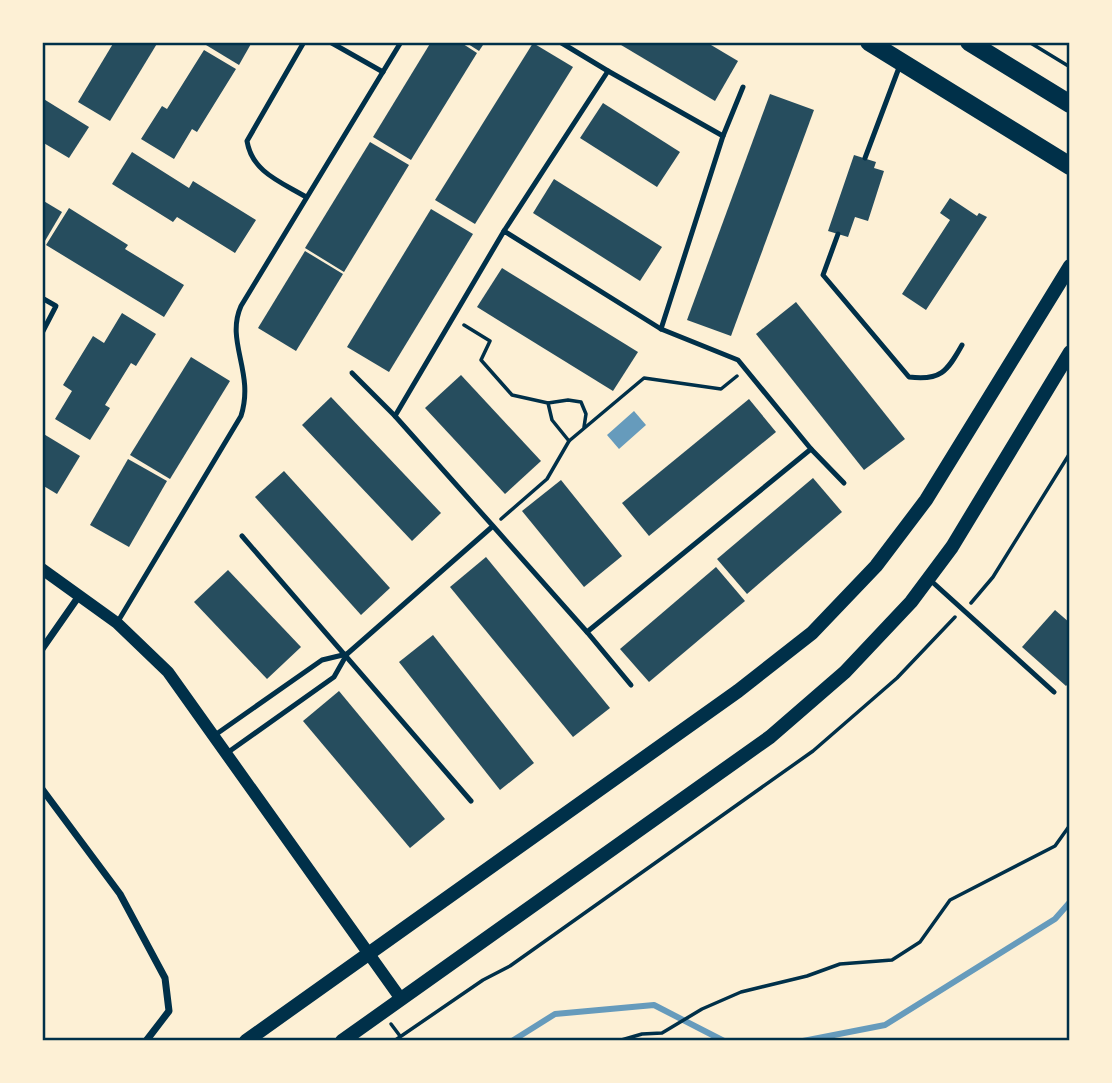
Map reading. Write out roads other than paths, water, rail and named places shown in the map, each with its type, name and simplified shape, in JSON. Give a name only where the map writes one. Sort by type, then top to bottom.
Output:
[{"type":"main road","points":[[869,42],[1070,166]]},
{"type":"main road","points":[[969,42],[1070,104]]},
{"type":"main road","points":[[246,1041],[784,657],[839,607],[876,566],[926,500],[1070,266]]},
{"type":"main road","points":[[342,1041],[794,718],[859,658],[929,579],[965,528],[1070,352]]},
{"type":"street","points":[[42,569],[117,623],[168,672],[401,999]]},
{"type":"street","points":[[42,649],[79,596]]},
{"type":"street","points":[[42,789],[120,894],[165,978],[169,1011],[146,1041]]},
{"type":"lane","points":[[304,42],[247,141],[249,157],[258,167],[306,197]]},
{"type":"lane","points":[[330,42],[383,72]]},
{"type":"lane","points":[[117,623],[241,416],[247,392],[236,337],[237,316],[401,42]]},
{"type":"lane","points":[[560,42],[723,136]]},
{"type":"lane","points":[[865,158],[901,62]]},
{"type":"lane","points":[[395,416],[504,231],[608,71]]},
{"type":"lane","points":[[661,329],[723,136],[743,87]]},
{"type":"lane","points":[[504,231],[661,329],[728,356],[746,367],[811,449],[844,483]]},
{"type":"lane","points":[[838,234],[822,275],[909,377],[929,380],[949,368],[962,345]]},
{"type":"lane","points":[[42,298],[56,306],[42,332]]},
{"type":"lane","points":[[352,373],[395,416],[631,685]]},
{"type":"lane","points":[[587,632],[811,449]]},
{"type":"lane","points":[[227,753],[334,677],[347,654],[493,526]]},
{"type":"lane","points":[[242,536],[347,654],[471,801]]},
{"type":"lane","points":[[929,579],[1054,692]]},
{"type":"lane","points":[[215,735],[322,660],[347,654]]},
{"type":"water","points":[[634,411],[646,425],[619,449],[607,435]]},
{"type":"waterway","points":[[803,1041],[885,1025],[1055,919],[1070,902]]},
{"type":"waterway","points":[[512,1041],[555,1014],[654,1005],[724,1041]]}]
